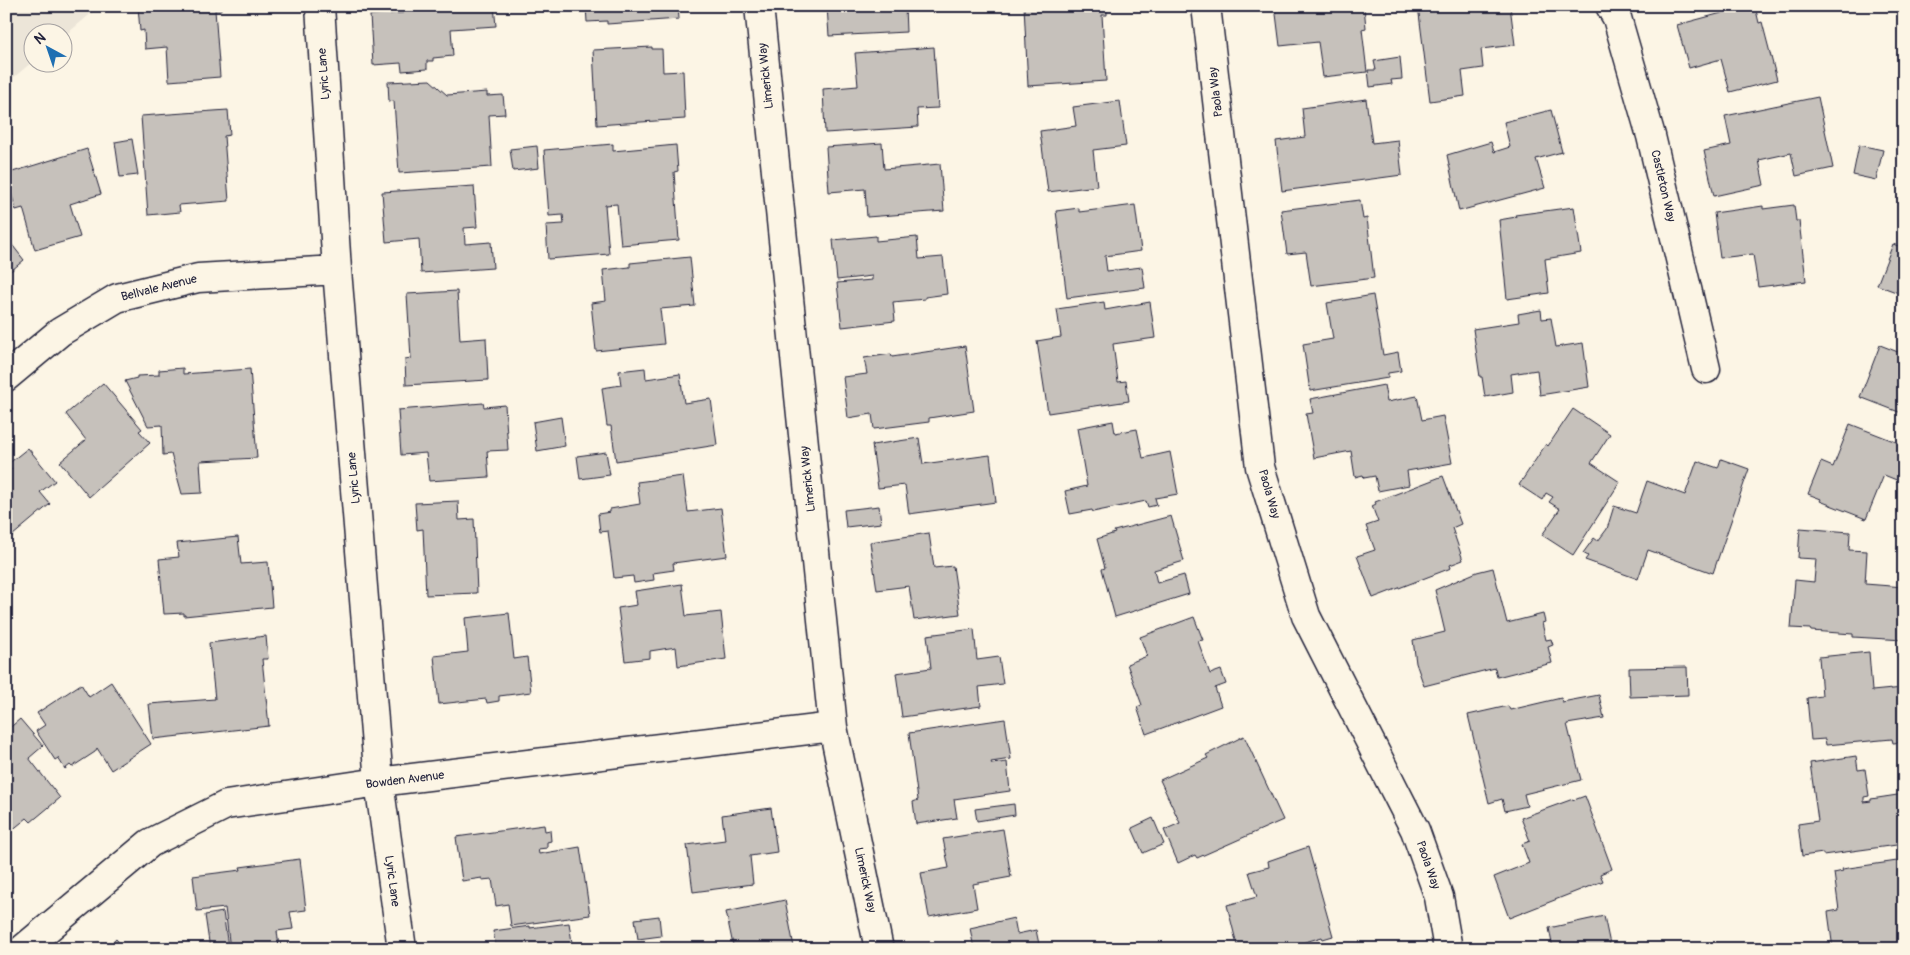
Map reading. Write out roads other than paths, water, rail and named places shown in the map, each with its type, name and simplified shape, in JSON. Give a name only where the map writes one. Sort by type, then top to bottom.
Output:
[{"type":"street","name":"Lyric Lane","points":[[320,6],[337,270],[379,782],[402,949]]},
{"type":"street","name":"Limerick Way","points":[[759,6],[833,726],[879,949]]},
{"type":"street","name":"Paola Way","points":[[1206,6],[1260,466],[1306,616],[1416,830],[1439,897],[1448,949]]},
{"type":"street","name":"Castleton Way","points":[[1610,6],[1617,18],[1650,136],[1706,369]]},
{"type":"street","name":"Bellvale Avenue","points":[[6,377],[60,332],[118,298],[198,278],[337,270]]},
{"type":"street","name":"Bowden Avenue","points":[[23,949],[150,843],[226,806],[379,782],[833,726]]}]
